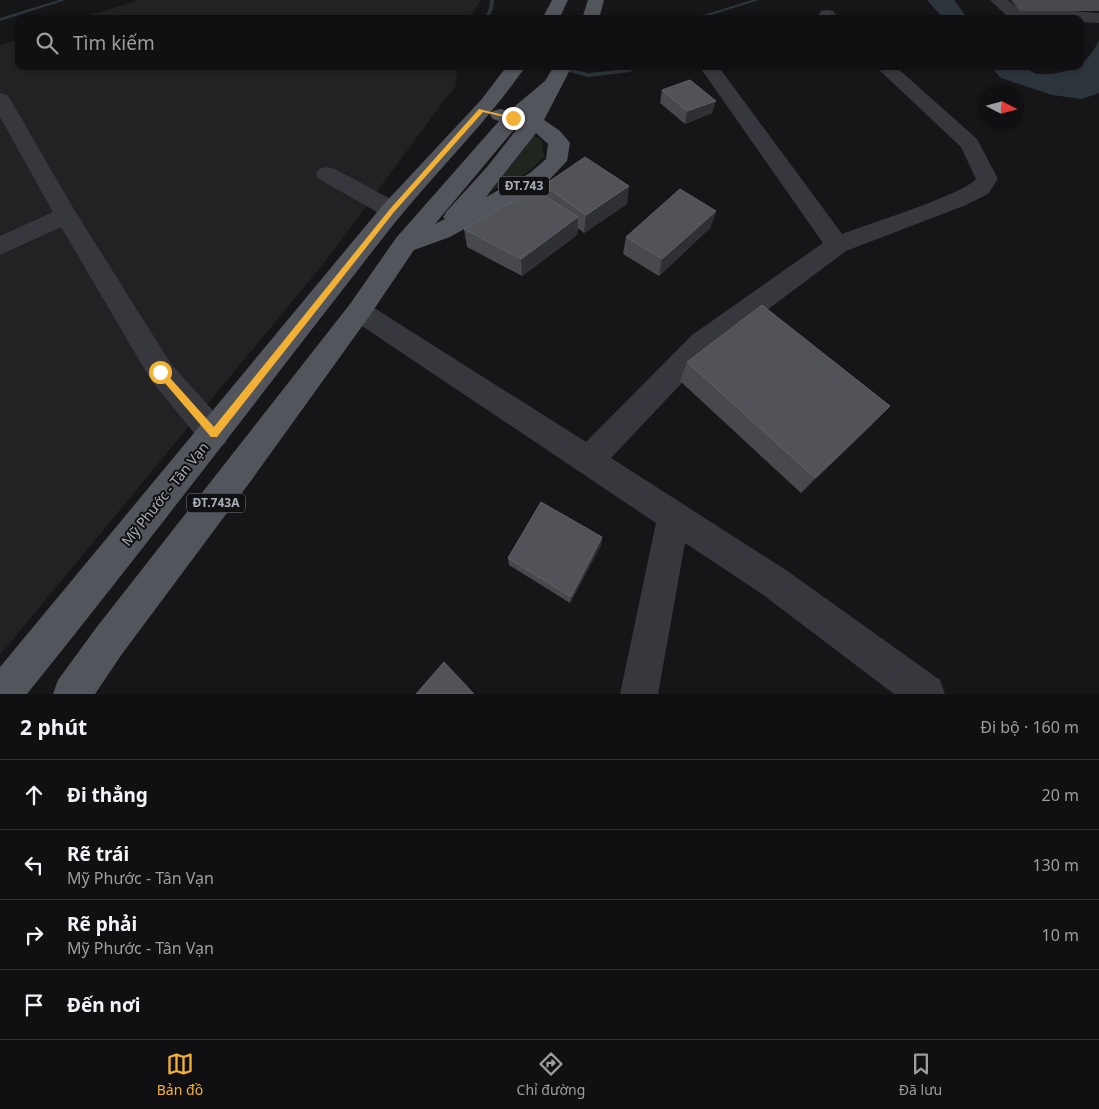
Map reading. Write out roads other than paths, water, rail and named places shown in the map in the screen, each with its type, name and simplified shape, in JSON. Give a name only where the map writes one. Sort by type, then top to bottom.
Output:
[{"type":"main road","points":[[552,15],[560,0]]},
{"type":"main road","points":[[591,15],[596,0]]},
{"type":"main road","name":"Mỹ Phước - Tân Vạn","points":[[2,694],[214,434],[392,210],[482,110],[514,70]]},
{"type":"main road","points":[[442,230],[496,172],[523,120],[560,70]]},
{"type":"main road","points":[[482,110],[523,120]]},
{"type":"main road","name":"ĐT.743","points":[[405,244],[442,230],[538,178],[556,161],[559,143],[548,130],[523,120]]},
{"type":"main road","name":"ĐT.743A","points":[[72,694],[109,641],[242,468],[359,311],[405,244],[523,120]]},
{"type":"street","points":[[998,0],[1013,12],[1056,15]]},
{"type":"street","points":[[1084,17],[1099,18]]},
{"type":"street","points":[[711,70],[837,245]]},
{"type":"street","points":[[588,461],[702,342],[837,245],[958,200],[980,189],[987,179],[970,144],[888,70]]},
{"type":"street","points":[[3,111],[160,372],[214,434]]},
{"type":"street","points":[[327,174],[392,210]]},
{"type":"street","points":[[0,246],[66,215]]},
{"type":"street","points":[[359,311],[774,582],[926,694]]},
{"type":"street","points":[[639,694],[671,527]]},
{"type":"waterway","points":[[16,15],[64,0]]},
{"type":"waterway","points":[[488,15],[492,0]]},
{"type":"waterway","points":[[706,15],[757,0]]},
{"type":"waterway","points":[[0,20],[15,15]]},
{"type":"waterway","points":[[567,70],[588,75],[630,70]]}]
